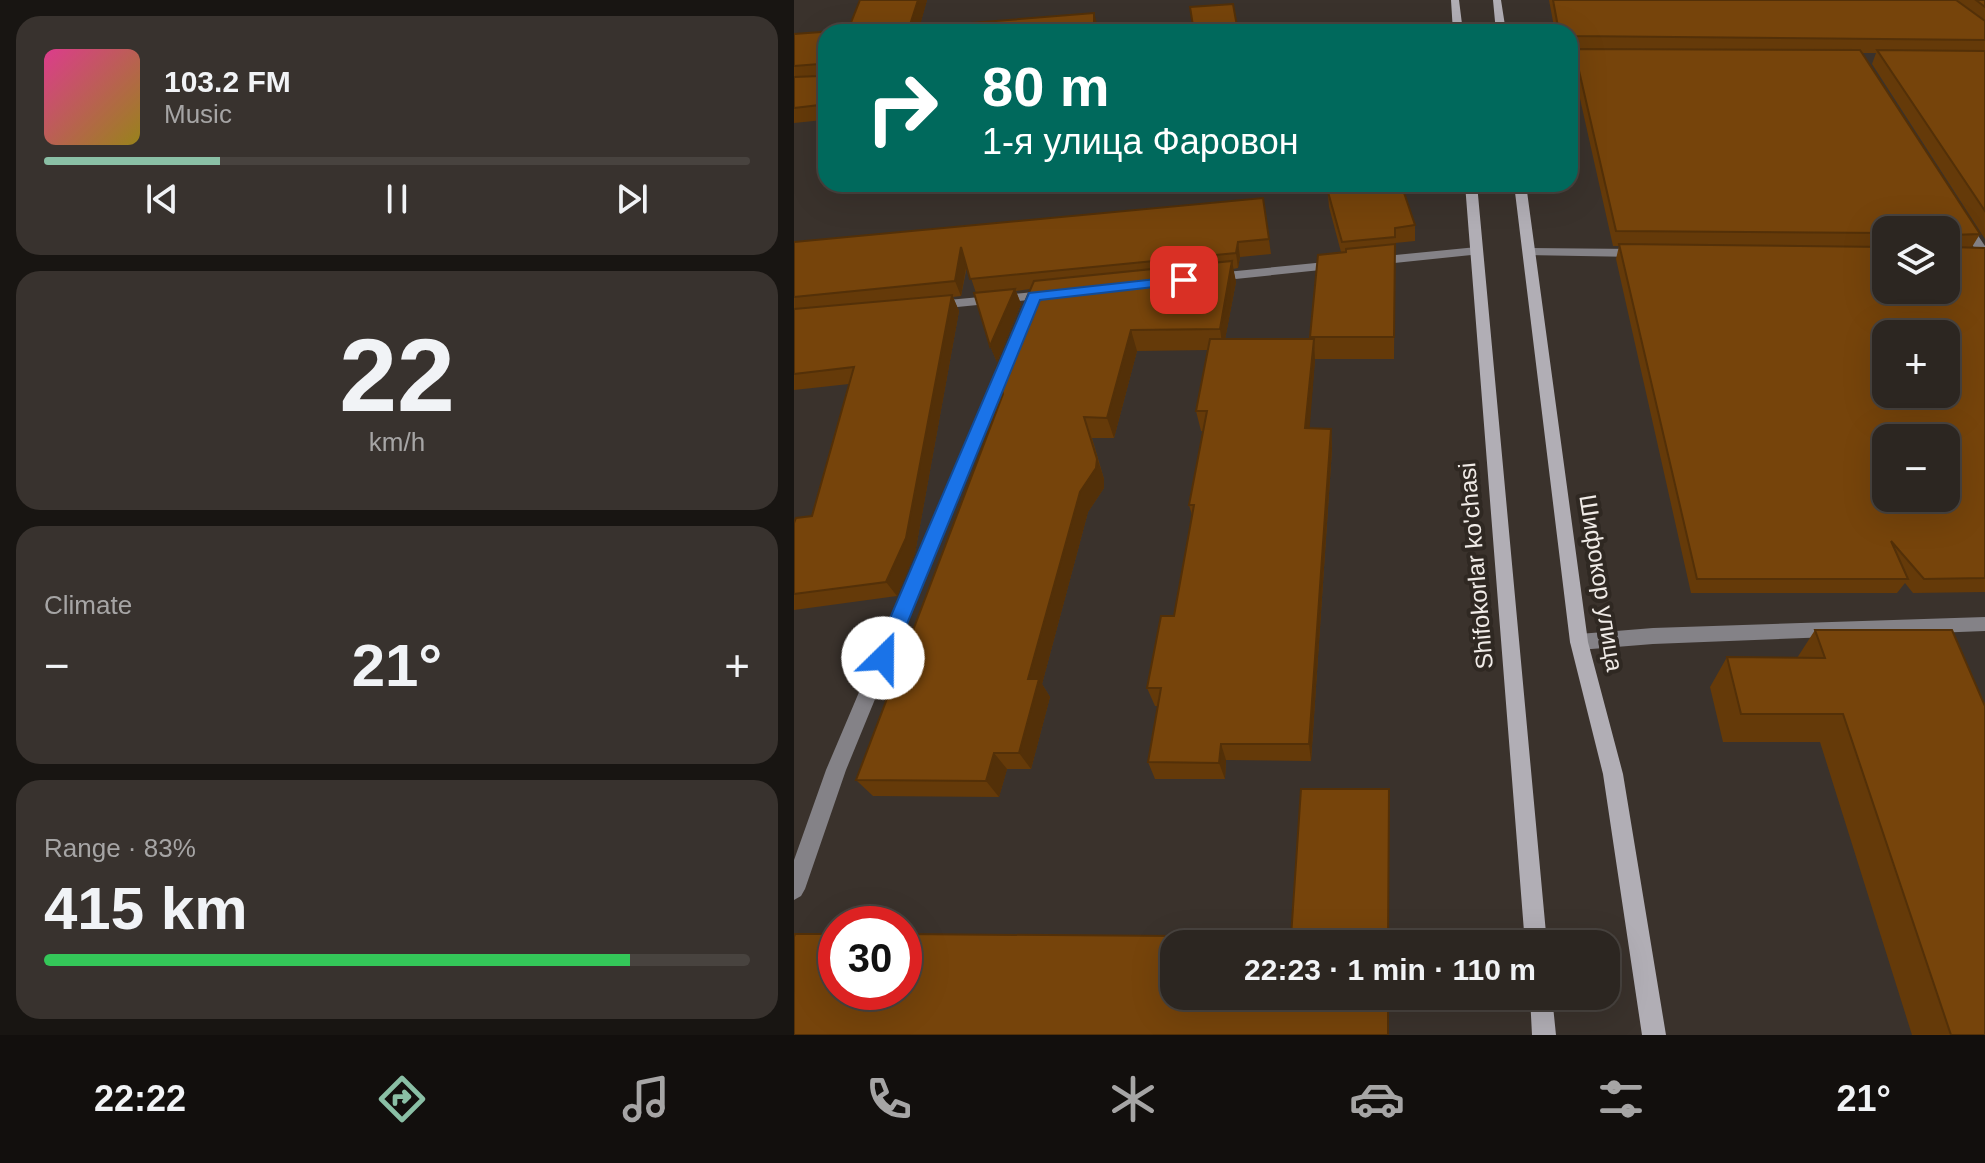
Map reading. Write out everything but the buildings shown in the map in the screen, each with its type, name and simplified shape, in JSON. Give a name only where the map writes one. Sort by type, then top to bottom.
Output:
[{"type":"main road","points":[[1455,0],[1457,24]]},
{"type":"main road","points":[[1497,0],[1500,24]]},
{"type":"main road","name":"Shifokorlar ko'chasi","points":[[1472,192],[1535,930]]},
{"type":"main road","name":"Шифокор улица","points":[[1521,192],[1579,642],[1613,774],[1654,1035]]},
{"type":"main road","points":[[1542,1010],[1544,1035]]},
{"type":"street","points":[[1960,216],[1981,256]]},
{"type":"street","points":[[1362,262],[1477,251]]},
{"type":"street","points":[[1529,252],[1657,253]]},
{"type":"street","points":[[1206,278],[1347,264]]},
{"type":"street","points":[[929,306],[1031,303],[1066,292]]},
{"type":"street","points":[[794,889],[836,770],[1016,339]]},
{"type":"street","points":[[1579,642],[1653,636],[1985,624]]},
{"type":"route","points":[[883,658],[1034,296],[1184,280]]}]
